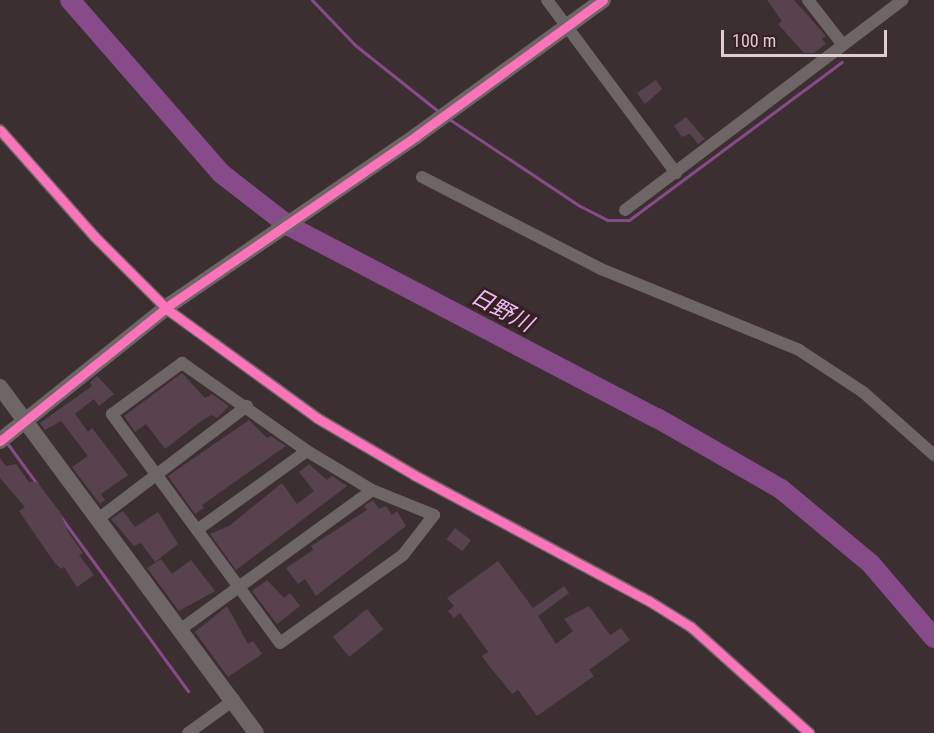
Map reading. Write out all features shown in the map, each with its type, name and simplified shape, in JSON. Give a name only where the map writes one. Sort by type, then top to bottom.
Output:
[{"type":"street","points":[[547,0],[676,173]]},
{"type":"street","points":[[0,441],[169,307],[416,136],[603,0]]},
{"type":"street","points":[[808,0],[843,45]]},
{"type":"street","points":[[625,210],[903,0]]},
{"type":"street","points":[[0,130],[102,244],[169,307],[316,418],[414,476],[649,601],[691,627],[809,733]]},
{"type":"street","points":[[422,177],[519,230],[601,269],[799,350],[863,393],[934,455]]},
{"type":"street","points":[[182,363],[247,406],[306,451],[372,490],[434,515],[403,555],[280,643],[112,414],[182,363]]},
{"type":"street","points":[[0,387],[234,700],[256,733]]},
{"type":"street","points":[[98,519],[247,406]]},
{"type":"street","points":[[196,530],[306,451]]},
{"type":"street","points":[[181,629],[372,490]]},
{"type":"street","points":[[188,733],[234,700]]},
{"type":"building","points":[[767,0],[794,0],[826,36],[822,39],[826,44],[814,53],[804,53],[778,24],[782,21]]},
{"type":"building","points":[[656,80],[662,89],[645,104],[637,93]]},
{"type":"building","points":[[686,117],[705,139],[698,144],[690,134],[682,137],[674,126]]},
{"type":"building","points":[[182,373],[205,398],[212,394],[229,406],[217,418],[211,415],[165,449],[146,424],[135,432],[124,416]]},
{"type":"building","points":[[97,376],[114,394],[99,406],[94,399],[75,414],[88,432],[92,428],[128,475],[101,494],[105,500],[100,504],[72,467],[88,456],[61,421],[45,430],[40,423],[92,386],[90,382]]},
{"type":"building","points":[[249,420],[267,438],[271,436],[286,446],[202,505],[204,508],[195,514],[168,476]]},
{"type":"building","points":[[0,458],[6,466],[16,464],[29,482],[37,482],[60,512],[68,532],[83,553],[79,555],[94,575],[77,587],[64,567],[61,569],[54,562],[19,511],[25,507],[0,478]]},
{"type":"building","points":[[309,464],[327,480],[332,476],[347,486],[236,570],[210,534],[229,526],[282,483],[297,504],[314,491],[299,472]]},
{"type":"building","points":[[373,500],[379,509],[386,506],[392,515],[397,511],[406,526],[316,596],[305,579],[298,584],[286,568],[313,550],[311,546],[367,510],[364,506]]},
{"type":"building","points":[[123,511],[135,527],[158,512],[178,544],[155,562],[141,543],[134,546],[111,519]]},
{"type":"building","points":[[455,528],[471,540],[463,551],[447,539]]},
{"type":"building","points":[[161,559],[172,574],[191,560],[215,591],[179,611],[147,568]]},
{"type":"building","points":[[498,561],[533,608],[564,586],[569,593],[538,616],[556,644],[573,631],[564,619],[589,606],[610,635],[621,628],[630,640],[589,670],[594,676],[537,716],[518,690],[512,694],[490,667],[482,656],[488,652],[460,613],[454,618],[448,611],[454,606],[447,598]]},
{"type":"building","points":[[267,580],[284,598],[290,593],[300,606],[277,624],[252,591]]},
{"type":"building","points":[[227,606],[248,644],[253,641],[262,654],[228,677],[195,632]]},
{"type":"building","points":[[367,609],[383,629],[349,657],[333,637]]},
{"type":"waterway","name":"日野川","points":[[70,0],[222,174],[289,226],[657,418],[781,489],[871,564],[934,638]]},
{"type":"waterway","points":[[312,0],[355,45],[438,111]]},
{"type":"waterway","points":[[449,119],[580,206],[607,220],[629,220],[842,62]]},
{"type":"waterway","points":[[7,443],[37,484]]},
{"type":"waterway","points":[[60,516],[188,691]]},
{"type":"cycle path","points":[[0,441],[171,304],[416,136],[603,0]]},
{"type":"cycle path","points":[[0,130],[94,236],[168,310],[317,418],[414,475],[649,601],[691,627],[809,733]]}]
